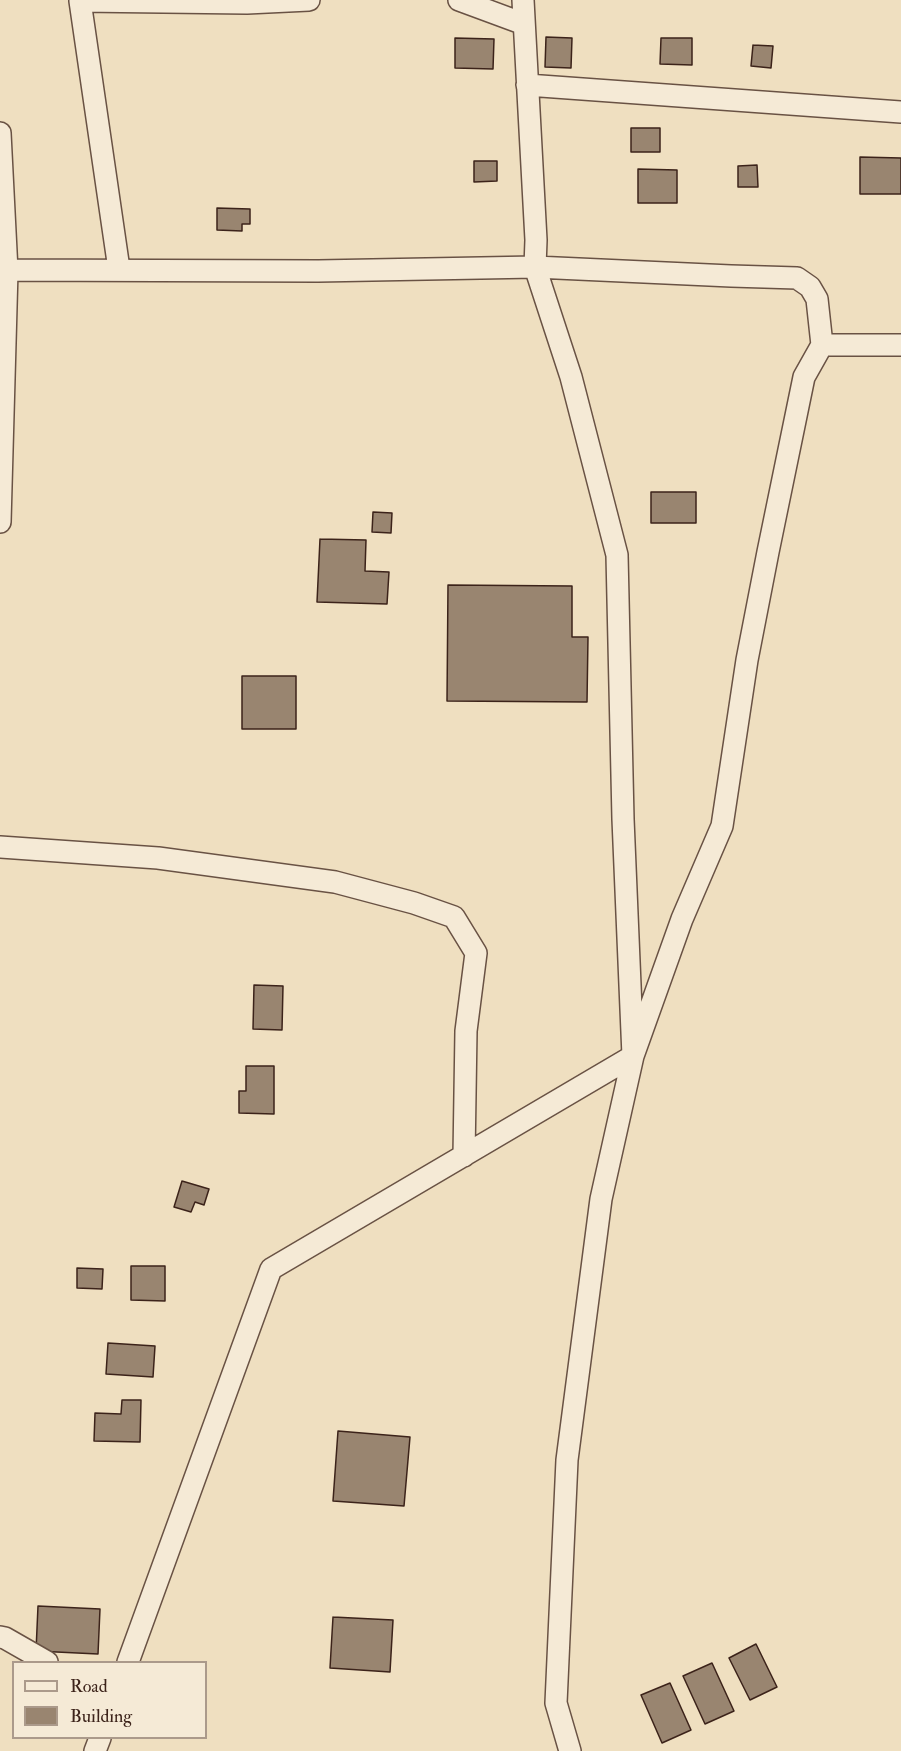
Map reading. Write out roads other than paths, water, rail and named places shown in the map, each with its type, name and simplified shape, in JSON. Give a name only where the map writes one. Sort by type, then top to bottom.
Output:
[{"type":"street","points":[[119,269],[80,1],[247,3],[309,0]]},
{"type":"street","points":[[459,0],[524,24]]},
{"type":"street","points":[[523,0],[536,240],[535,267],[571,378],[617,555],[633,1056]]},
{"type":"street","points":[[527,85],[901,112]]},
{"type":"street","points":[[0,133],[3,271],[0,522]]},
{"type":"street","points":[[3,271],[119,269],[318,271],[535,267],[797,278],[810,287],[817,299],[822,345],[804,377],[747,660],[722,826],[682,919],[633,1056],[601,1199],[567,1460],[556,1702],[570,1751]]},
{"type":"street","points":[[822,345],[901,345]]},
{"type":"street","points":[[0,848],[158,858],[335,882],[414,903],[454,917],[476,953],[466,1031],[464,1156]]},
{"type":"street","points":[[128,1661],[271,1269],[633,1056]]},
{"type":"street","points":[[0,1637],[45,1661]]}]
